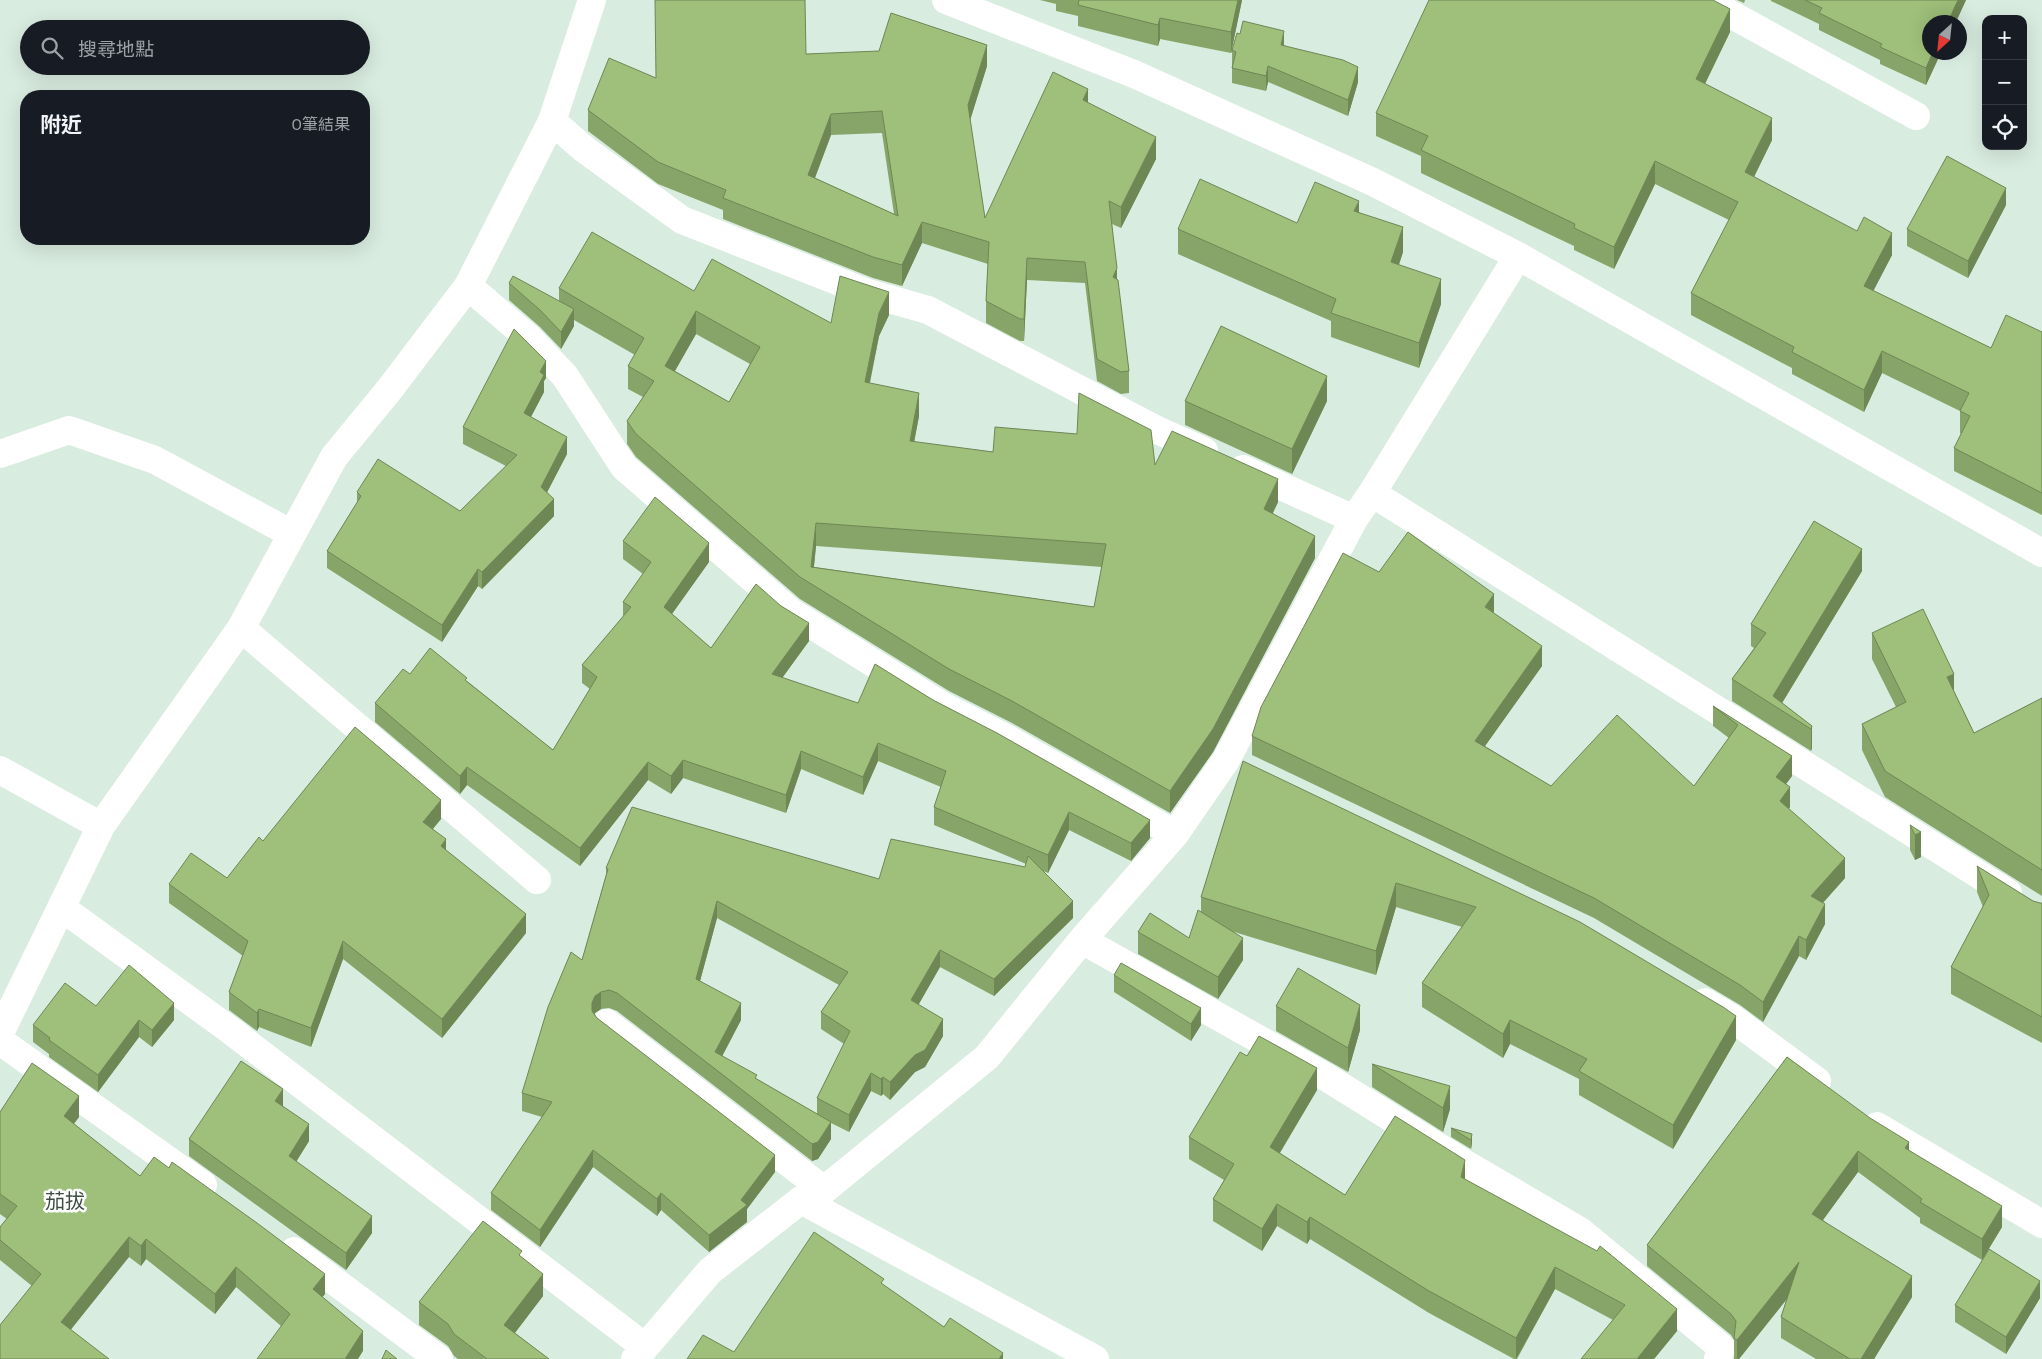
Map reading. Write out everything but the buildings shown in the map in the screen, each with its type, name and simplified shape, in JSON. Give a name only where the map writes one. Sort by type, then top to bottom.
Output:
[{"type":"street","points":[[0,1033],[101,826],[242,628],[334,457],[389,390],[468,286],[552,121],[592,0]]},
{"type":"street","points":[[946,0],[1134,74],[1373,182],[1518,256],[2042,553]]},
{"type":"street","points":[[1705,0],[1916,116]]},
{"type":"street","points":[[552,121],[584,150],[682,220],[868,293],[928,310],[1155,429],[1354,519]]},
{"type":"street","points":[[62,908],[230,1030],[640,1353],[710,1271],[812,1195],[987,1057],[1082,940],[1174,834],[1226,760],[1354,519],[1372,493],[1518,256]]},
{"type":"street","points":[[468,286],[530,339],[565,376],[624,467],[791,612],[941,705],[1004,737],[1174,834]]},
{"type":"street","points":[[0,454],[69,430],[155,460],[292,534]]},
{"type":"street","points":[[1372,493],[2032,908]]},
{"type":"street","points":[[242,628],[537,880]]},
{"type":"street","points":[[1226,760],[1253,772]]},
{"type":"street","points":[[0,770],[101,826]]},
{"type":"street","points":[[1082,940],[1326,1077],[1464,1164],[1580,1231],[1721,1347],[1718,1359]]},
{"type":"street","points":[[1681,988],[1732,1018],[1879,1127],[2042,1224]]},
{"type":"street","points":[[607,1023],[812,1195],[1094,1359]]},
{"type":"street","points":[[0,1041],[225,1201]]},
{"type":"street","points":[[273,1236],[439,1359]]},
{"type":"district","name":"茄拔","points":[[65,1200]]}]
